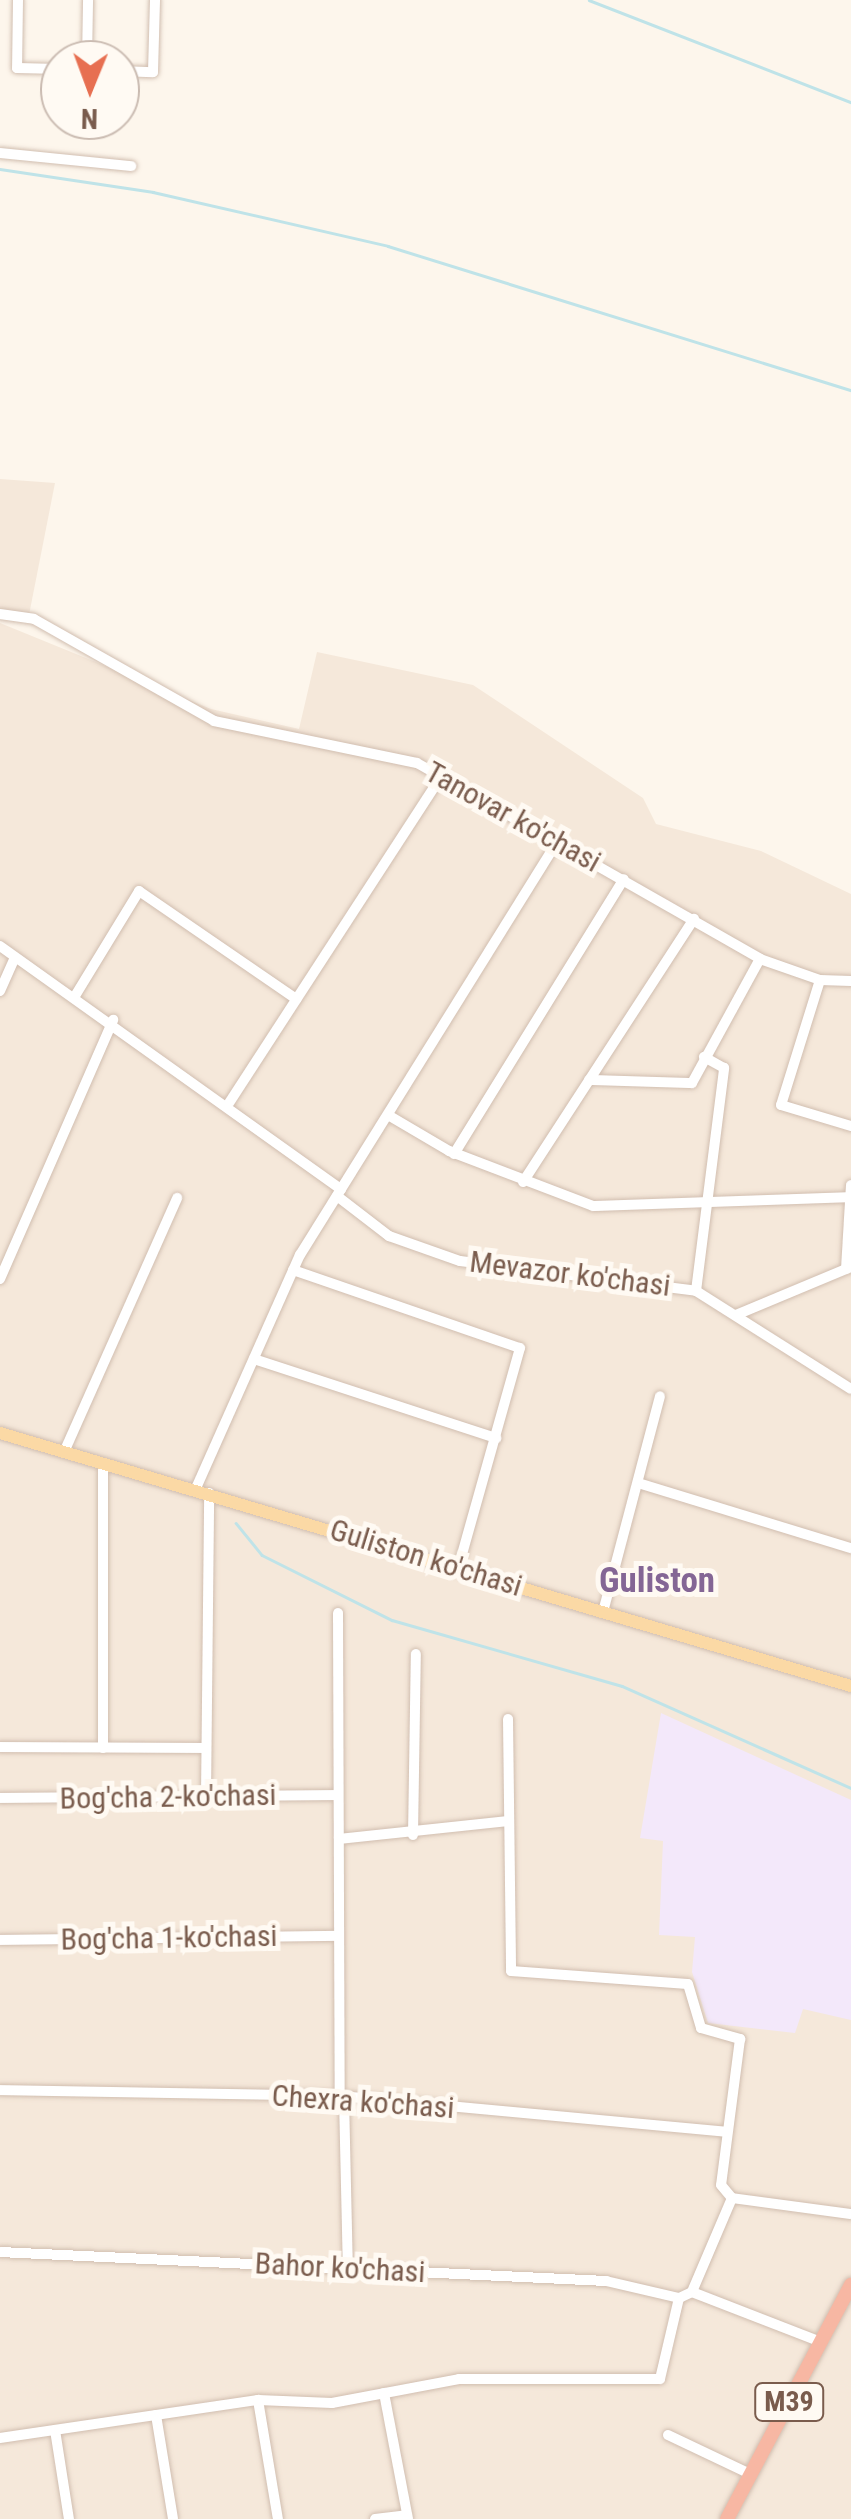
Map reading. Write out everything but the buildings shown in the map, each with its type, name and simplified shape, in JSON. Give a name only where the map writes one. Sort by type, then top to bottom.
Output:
[{"type":"highway","name":"M39","points":[[727,2519],[851,2285]]},
{"type":"main road","name":"Guliston ko'chasi","points":[[0,1433],[203,1490],[851,1686]]},
{"type":"street","points":[[18,0],[17,68],[40,69]]},
{"type":"street","points":[[87,40],[88,0]]},
{"type":"street","points":[[140,72],[153,72],[155,0]]},
{"type":"street","points":[[0,154],[131,166]]},
{"type":"street","name":"Tanovar ko'chasi","points":[[0,614],[84,645],[214,722],[417,763],[760,958],[820,980],[851,980]]},
{"type":"street","points":[[229,1103],[441,776]]},
{"type":"street","points":[[206,1796],[203,1490],[294,1270],[558,841]]},
{"type":"street","points":[[454,1154],[624,879]]},
{"type":"street","points":[[74,996],[139,891],[296,999]]},
{"type":"street","points":[[523,1182],[694,919]]},
{"type":"street","name":"Mevazor ko'chasi","points":[[0,946],[229,1103],[389,1236],[460,1261],[696,1291],[851,1390]]},
{"type":"street","points":[[590,1080],[692,1083],[760,958]]},
{"type":"street","points":[[0,990],[14,959]]},
{"type":"street","points":[[820,980],[782,1106],[851,1126]]},
{"type":"street","points":[[0,1279],[113,1020]]},
{"type":"street","points":[[696,1291],[704,1203],[724,1068],[704,1056]]},
{"type":"street","points":[[388,1115],[454,1154],[593,1206],[704,1203],[850,1191],[849,1268],[736,1315]]},
{"type":"street","points":[[65,1450],[177,1198]]},
{"type":"street","points":[[294,1270],[520,1348],[458,1568]]},
{"type":"street","points":[[254,1359],[496,1438]]},
{"type":"street","points":[[603,1612],[660,1396]]},
{"type":"street","points":[[103,1464],[103,1748]]},
{"type":"street","points":[[638,1483],[851,1548]]},
{"type":"street","points":[[338,1612],[336,1796],[348,2268]]},
{"type":"street","points":[[412,1835],[416,1654]]},
{"type":"street","points":[[508,1718],[510,1971],[688,1984],[701,2028],[740,2039],[722,2185],[732,2198],[851,2214]]},
{"type":"street","points":[[0,1747],[206,1748]]},
{"type":"street","name":"Bog'cha 2-ko'chasi","points":[[0,1798],[336,1796]]},
{"type":"street","points":[[339,1839],[412,1835],[508,1821]]},
{"type":"street","name":"Bog'cha 1-ko'chasi","points":[[0,1940],[339,1936]]},
{"type":"street","name":"Chexra ko'chasi","points":[[0,2090],[342,2097],[726,2132]]},
{"type":"street","points":[[0,2438],[258,2400],[332,2403],[460,2379],[660,2379],[679,2298],[692,2292],[732,2198]]},
{"type":"street","name":"Bahor ko'chasi","points":[[0,2252],[606,2280],[679,2298]]},
{"type":"street","points":[[692,2292],[821,2342]]},
{"type":"street","points":[[375,2519],[407,2517],[384,2392]]},
{"type":"street","points":[[258,2400],[278,2519]]},
{"type":"street","points":[[156,2415],[172,2519]]},
{"type":"street","points":[[55,2430],[68,2519]]},
{"type":"street","points":[[668,2434],[750,2474]]},
{"type":"shaded area","points":[[0,479],[55,483],[28,620],[0,617]]},
{"type":"shaded area","name":"Guliston","points":[[0,623],[211,709],[299,729],[317,652],[473,685],[643,798],[656,824],[761,851],[851,894],[851,2519],[0,2519]]},
{"type":"shaded area","points":[[661,1713],[851,1800],[851,2020],[803,2009],[795,2033],[708,2023],[692,1972],[695,1937],[659,1935],[663,1841],[640,1838]]},
{"type":"waterway","points":[[589,0],[851,102]]},
{"type":"waterway","points":[[0,169],[153,192],[388,246],[851,390]]},
{"type":"waterway","points":[[236,1523],[262,1555],[392,1620],[622,1686],[851,1788]]},
{"type":"district","name":"Guliston","points":[[657,1581]]}]
